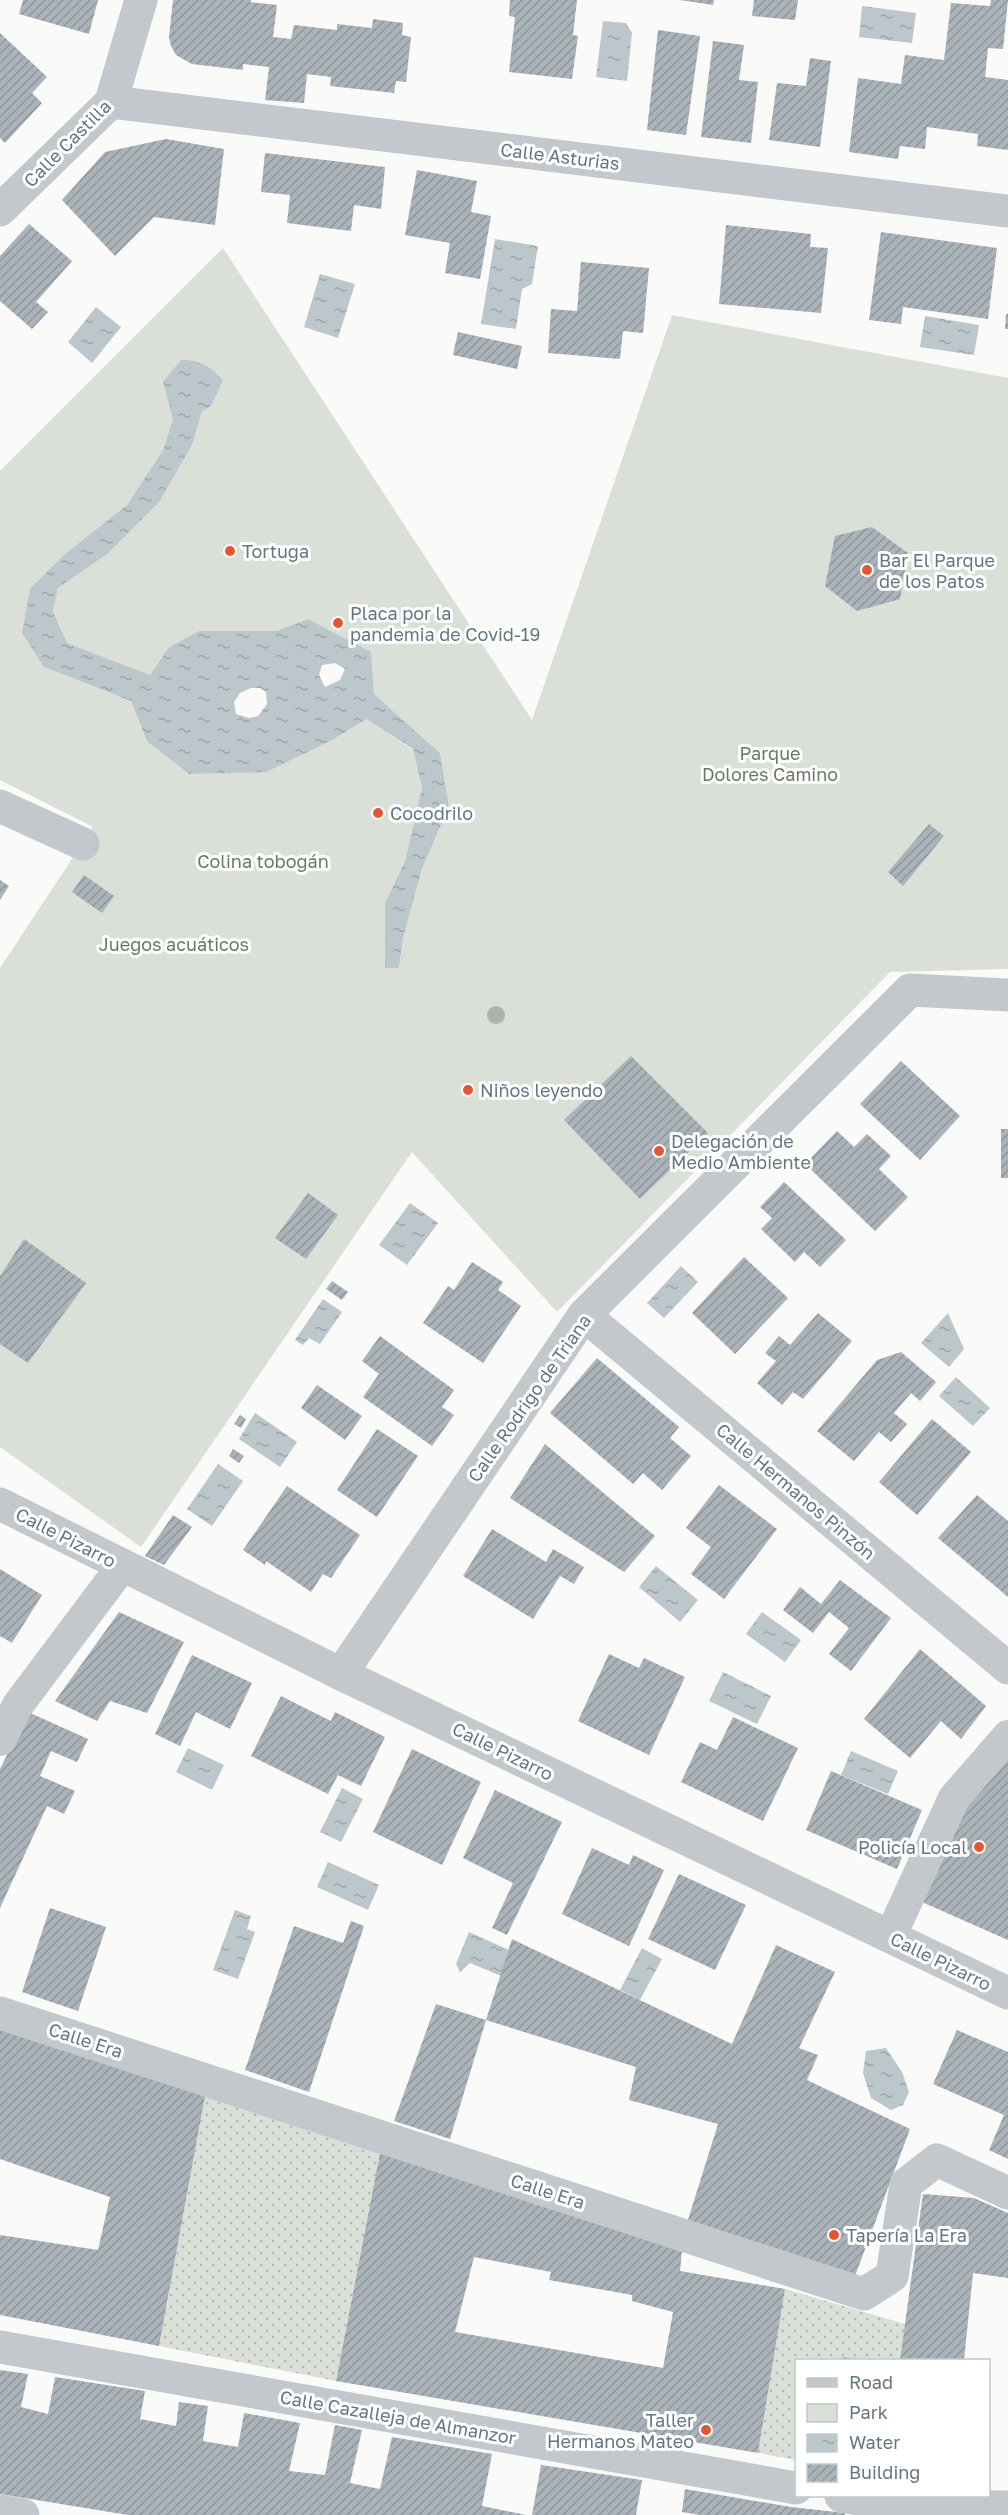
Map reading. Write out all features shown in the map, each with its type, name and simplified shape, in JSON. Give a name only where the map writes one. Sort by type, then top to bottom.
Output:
[{"type":"street","name":"Calle Castilla","points":[[0,210],[111,102],[141,0]]},
{"type":"street","name":"Calle Asturias","points":[[111,102],[1008,211]]},
{"type":"street","points":[[0,806],[82,844]]},
{"type":"street","name":"Calle Rodrigo de Triana","points":[[341,1674],[584,1315],[910,990],[1008,995]]},
{"type":"street","name":"Calle Hermanos Pinzón","points":[[584,1315],[1008,1668]]},
{"type":"street","name":"Calle Pizarro","points":[[0,1504],[341,1674],[1008,1993]]},
{"type":"street","points":[[0,1740],[18,1705],[123,1565]]},
{"type":"street","points":[[890,1937],[954,1798],[1008,1736]]},
{"type":"street","name":"Calle Era","points":[[0,2013],[864,2294],[892,2276],[906,2184],[937,2160],[1008,2193]]},
{"type":"street","name":"Calle Cazalleja de Almanzor","points":[[0,2347],[795,2488]]},
{"type":"street","points":[[847,2497],[901,2506],[1008,2507]]},
{"type":"street","points":[[0,2511],[23,2515]]},
{"type":"green space","name":"Parque Dolores Camino","points":[[223,248],[532,720],[672,315],[1008,378],[1008,969],[890,972],[557,1312],[412,1152],[141,1547],[0,1447],[0,968],[93,827],[0,780],[0,471]],"holes":[[[202,411],[192,445],[106,555],[58,588],[53,611],[67,643],[150,675],[169,647],[199,631],[278,631],[308,619],[370,652],[374,694],[440,753],[449,806],[422,869],[403,938],[399,968],[385,968],[385,903],[405,861],[422,788],[413,750],[366,719],[334,739],[147,741],[131,701],[44,667],[31,589],[66,553],[127,505],[163,450],[173,419]]]},
{"type":"green space","points":[[205,2096],[381,2148],[336,2381],[159,2346]]},
{"type":"green space","points":[[785,2289],[905,2324],[900,2359],[843,2357],[842,2359],[795,2359],[795,2460],[758,2453]]},
{"type":"water","points":[[862,6],[916,13],[912,43],[859,37]]},
{"type":"water","points":[[603,21],[626,23],[632,33],[627,81],[596,77]]},
{"type":"water","points":[[495,239],[538,246],[532,284],[522,289],[516,329],[481,324]]},
{"type":"water","points":[[320,274],[355,284],[338,338],[304,327]]},
{"type":"water","points":[[96,307],[121,327],[92,363],[68,342]]},
{"type":"water","points":[[925,316],[979,325],[974,355],[920,347]]},
{"type":"water","points":[[181,360],[204,365],[223,380],[211,406],[202,411],[192,445],[159,502],[106,555],[58,588],[53,611],[67,643],[150,675],[169,647],[199,631],[277,631],[308,619],[371,652],[374,694],[440,753],[449,806],[422,869],[403,938],[399,968],[385,968],[385,903],[405,861],[422,788],[413,749],[366,719],[334,739],[266,772],[189,774],[147,741],[131,701],[44,667],[22,633],[30,589],[66,553],[127,505],[163,450],[173,419],[163,382]],"holes":[[[335,663],[345,669],[340,680],[325,687],[319,675],[322,665]],[[251,688],[260,688],[266,692],[267,704],[258,716],[249,718],[236,714],[234,702],[240,693]]]},
{"type":"water","points":[[410,1203],[438,1223],[407,1265],[379,1245]]},
{"type":"water","points":[[681,1266],[698,1282],[664,1318],[647,1303]]},
{"type":"water","points":[[323,1299],[342,1312],[320,1344],[309,1338],[303,1345],[295,1340]]},
{"type":"water","points":[[948,1313],[964,1349],[949,1367],[921,1343]]},
{"type":"water","points":[[956,1377],[990,1408],[973,1426],[939,1396]]},
{"type":"water","points":[[255,1413],[297,1442],[280,1467],[239,1439]]},
{"type":"water","points":[[218,1464],[243,1481],[212,1526],[187,1509]]},
{"type":"water","points":[[656,1566],[698,1600],[680,1622],[639,1587]]},
{"type":"water","points":[[762,1612],[801,1640],[785,1662],[746,1634]]},
{"type":"water","points":[[723,1672],[771,1696],[757,1724],[709,1701]]},
{"type":"water","points":[[188,1748],[224,1765],[212,1790],[176,1772]]},
{"type":"water","points":[[851,1751],[898,1771],[888,1794],[841,1775]]},
{"type":"water","points":[[342,1788],[363,1799],[341,1842],[320,1832]]},
{"type":"water","points":[[328,1862],[379,1885],[368,1910],[317,1887]]},
{"type":"water","points":[[235,1910],[251,1916],[247,1929],[255,1932],[238,1979],[213,1970]]},
{"type":"water","points":[[469,1932],[509,1950],[501,1976],[470,1963],[460,1972],[456,1964]]},
{"type":"water","points":[[642,1948],[662,1959],[640,2000],[620,1990]]},
{"type":"water","points":[[886,2048],[902,2072],[909,2092],[903,2105],[891,2110],[871,2098],[863,2073],[866,2051]]},
{"type":"building","points":[[23,0],[98,0],[89,34],[19,14]]},
{"type":"building","points":[[173,0],[251,0],[250,2],[277,5],[273,37],[291,39],[294,25],[337,30],[337,24],[372,28],[373,19],[403,23],[402,35],[411,37],[406,82],[396,81],[394,93],[330,86],[331,77],[307,74],[304,103],[265,100],[269,67],[243,64],[243,70],[192,64],[176,55],[169,37]]},
{"type":"building","points":[[510,0],[577,0],[573,35],[578,36],[572,79],[509,72],[515,17],[509,16]]},
{"type":"building","points":[[680,0],[714,0],[713,5]]},
{"type":"building","points":[[754,0],[798,0],[795,20],[752,16]]},
{"type":"building","points":[[991,0],[1008,0],[1003,49],[988,48],[985,77],[1008,80],[1008,150],[977,146],[978,134],[927,127],[925,149],[900,146],[898,159],[849,152],[858,78],[901,84],[905,55],[944,60],[951,3],[990,6]]},
{"type":"building","points":[[658,30],[700,36],[686,135],[647,130]]},
{"type":"building","points":[[0,33],[47,77],[32,93],[42,103],[5,143],[0,138]]},
{"type":"building","points":[[713,41],[744,45],[739,80],[758,82],[751,143],[701,137]]},
{"type":"building","points":[[810,58],[831,61],[820,147],[769,140],[777,83],[806,86]]},
{"type":"building","points":[[166,139],[224,149],[215,225],[154,217],[115,256],[62,200],[105,152]]},
{"type":"building","points":[[265,153],[385,167],[381,209],[354,205],[351,231],[287,223],[290,195],[261,192]]},
{"type":"building","points":[[417,170],[477,181],[471,212],[491,216],[480,279],[445,273],[450,243],[405,235]]},
{"type":"building","points":[[29,224],[72,261],[36,302],[48,312],[32,329],[0,301],[0,256]]},
{"type":"building","points":[[726,225],[811,234],[810,247],[828,248],[821,313],[719,304]]},
{"type":"building","points":[[881,232],[997,248],[988,319],[903,307],[901,324],[869,320]]},
{"type":"building","points":[[581,262],[649,268],[643,333],[623,331],[620,359],[548,353],[551,309],[577,311]]},
{"type":"building","points":[[1006,314],[1008,314],[1008,329],[1005,329]]},
{"type":"building","points":[[458,332],[522,346],[517,369],[453,355]]},
{"type":"building","name":"Bar El Parque de los Patos","points":[[872,527],[908,553],[900,599],[857,611],[825,586],[835,536]]},
{"type":"building","points":[[929,824],[944,836],[903,886],[888,872]]},
{"type":"building","points":[[84,875],[114,896],[102,913],[72,892]]},
{"type":"building","points":[[0,880],[9,886],[0,900]]},
{"type":"building","points":[[631,1056],[708,1133],[640,1199],[564,1120]]},
{"type":"building","points":[[901,1061],[960,1116],[920,1160],[860,1104]]},
{"type":"building","points":[[1001,1129],[1008,1129],[1008,1178],[1001,1178]]},
{"type":"building","points":[[837,1131],[854,1147],[867,1134],[891,1156],[879,1169],[908,1197],[875,1231],[805,1164]]},
{"type":"building","points":[[784,1182],[846,1240],[820,1267],[804,1252],[795,1262],[761,1229],[772,1218],[760,1207]]},
{"type":"building","points":[[308,1193],[338,1215],[306,1259],[275,1238]]},
{"type":"building","points":[[24,1239],[86,1283],[28,1363],[0,1344],[0,1276]]},
{"type":"building","points":[[744,1257],[788,1298],[735,1354],[692,1313]]},
{"type":"building","points":[[472,1262],[503,1282],[498,1290],[521,1306],[483,1363],[423,1323],[448,1286],[454,1290]]},
{"type":"building","points":[[332,1281],[348,1292],[342,1300],[326,1289]]},
{"type":"building","points":[[818,1313],[852,1341],[803,1399],[793,1392],[782,1405],[757,1383],[776,1361],[765,1353],[779,1336],[790,1345]]},
{"type":"building","points":[[380,1336],[454,1390],[442,1407],[454,1415],[432,1446],[363,1397],[379,1374],[362,1361]]},
{"type":"building","points":[[901,1352],[936,1382],[920,1401],[911,1393],[894,1413],[907,1424],[891,1442],[879,1432],[854,1461],[817,1431],[877,1360]]},
{"type":"building","points":[[597,1358],[679,1427],[670,1438],[691,1456],[662,1490],[643,1473],[633,1484],[550,1413]]},
{"type":"building","points":[[317,1385],[362,1416],[345,1440],[301,1408]]},
{"type":"building","points":[[240,1415],[246,1419],[241,1428],[234,1424]]},
{"type":"building","points":[[932,1419],[971,1452],[917,1515],[879,1482]]},
{"type":"building","points":[[377,1429],[418,1456],[377,1517],[337,1490]]},
{"type":"building","points":[[545,1444],[655,1536],[624,1572],[510,1498]]},
{"type":"building","points":[[233,1449],[244,1456],[239,1463],[229,1456]]},
{"type":"building","points":[[719,1485],[777,1529],[724,1599],[691,1574],[711,1547],[686,1528]]},
{"type":"building","points":[[287,1486],[360,1535],[331,1578],[323,1574],[311,1592],[266,1561],[265,1565],[243,1550]]},
{"type":"building","points":[[977,1495],[1008,1521],[1008,1597],[938,1538]]},
{"type":"building","points":[[173,1515],[192,1527],[164,1565],[145,1556]]},
{"type":"building","points":[[492,1529],[546,1562],[553,1549],[584,1567],[574,1584],[560,1576],[533,1619],[463,1576]]},
{"type":"building","points":[[0,1569],[42,1595],[12,1643],[0,1636]]},
{"type":"building","points":[[840,1580],[891,1618],[851,1671],[829,1654],[849,1628],[829,1612],[813,1633],[783,1610],[800,1587],[821,1604]]},
{"type":"building","points":[[119,1612],[184,1642],[147,1713],[110,1701],[97,1721],[55,1701]]},
{"type":"building","points":[[920,1649],[986,1706],[961,1739],[941,1721],[910,1758],[864,1719]]},
{"type":"building","points":[[609,1654],[639,1668],[644,1658],[685,1677],[649,1755],[578,1721]]},
{"type":"building","points":[[192,1655],[252,1683],[230,1729],[196,1712],[180,1746],[155,1734]]},
{"type":"building","points":[[281,1696],[331,1721],[335,1712],[385,1737],[361,1786],[338,1775],[328,1794],[251,1756]]},
{"type":"building","points":[[28,1712],[88,1739],[77,1762],[51,1751],[40,1776],[75,1791],[64,1814],[47,1806],[0,1908],[0,1769]]},
{"type":"building","points":[[733,1717],[798,1748],[763,1821],[681,1782],[700,1742],[717,1750]]},
{"type":"building","points":[[412,1749],[481,1782],[442,1865],[373,1832]]},
{"type":"building","points":[[1008,1754],[1008,1940],[915,1899],[954,1818]]},
{"type":"building","points":[[831,1771],[922,1810],[897,1869],[806,1830]]},
{"type":"building","points":[[495,1790],[562,1822],[507,1935],[492,1928],[513,1883],[463,1858]]},
{"type":"building","points":[[592,1848],[629,1865],[633,1855],[664,1870],[629,1946],[562,1914]]},
{"type":"building","points":[[679,1874],[746,1905],[715,1970],[648,1939]]},
{"type":"building","points":[[50,1908],[106,1927],[78,2011],[22,1992]]},
{"type":"building","points":[[351,1921],[364,1926],[309,2092],[245,2070],[294,1926],[343,1943]]},
{"type":"building","points":[[512,1939],[732,2044],[776,1945],[835,1972],[799,2048],[818,2055],[807,2080],[910,2129],[855,2276],[687,2223],[718,2124],[629,2100],[636,2067],[486,2020]]},
{"type":"building","points":[[436,2004],[486,2020],[450,2139],[394,2121]]},
{"type":"building","points":[[0,2028],[205,2096],[159,2346],[0,2315],[0,2235],[98,2250],[110,2197],[0,2159]]},
{"type":"building","points":[[957,2030],[1008,2052],[1008,2159],[989,2150],[1004,2115],[933,2084]]},
{"type":"building","points":[[381,2148],[682,2251],[680,2271],[785,2289],[758,2453],[336,2381]],"holes":[[[474,2257],[551,2272],[549,2280],[632,2295],[632,2301],[673,2312],[663,2368],[455,2332]]]},
{"type":"building","points":[[923,2194],[974,2198],[1008,2213],[1008,2278],[973,2273],[964,2359],[900,2359]]},
{"type":"building","points":[[0,2370],[28,2374],[21,2407],[48,2414],[55,2377],[145,2391],[140,2419],[176,2426],[179,2402],[208,2406],[203,2441],[238,2447],[244,2413],[300,2423],[289,2471],[325,2475],[335,2425],[362,2430],[350,2483],[380,2489],[392,2437],[492,2454],[482,2506],[526,2515],[128,2515],[0,2494]]},
{"type":"building","points":[[541,2465],[642,2480],[636,2515],[532,2515]]},
{"type":"building","points":[[685,2489],[791,2507],[845,2513],[845,2515],[700,2515],[682,2512]]},
{"type":"place","name":"Tortuga","points":[[230,551]]},
{"type":"place","name":"Bar El Parque de los Patos","points":[[867,570]]},
{"type":"place","name":"Placa por la pandemia de Covid-19","points":[[338,623]]},
{"type":"place","name":"Cocodrilo","points":[[378,813]]},
{"type":"place","name":"Niños leyendo","points":[[468,1090]]},
{"type":"place","name":"Delegación de Medio Ambiente","points":[[659,1151]]},
{"type":"place","name":"Policía Local","points":[[979,1847]]},
{"type":"place","name":"Tapería La Era","points":[[834,2235]]},
{"type":"place","name":"Taller Hermanos Mateo","points":[[706,2430]]},
{"type":"park label","name":"Colina tobogán","points":[[263,861]]},
{"type":"park label","name":"Juegos acuáticos","points":[[174,944]]}]
